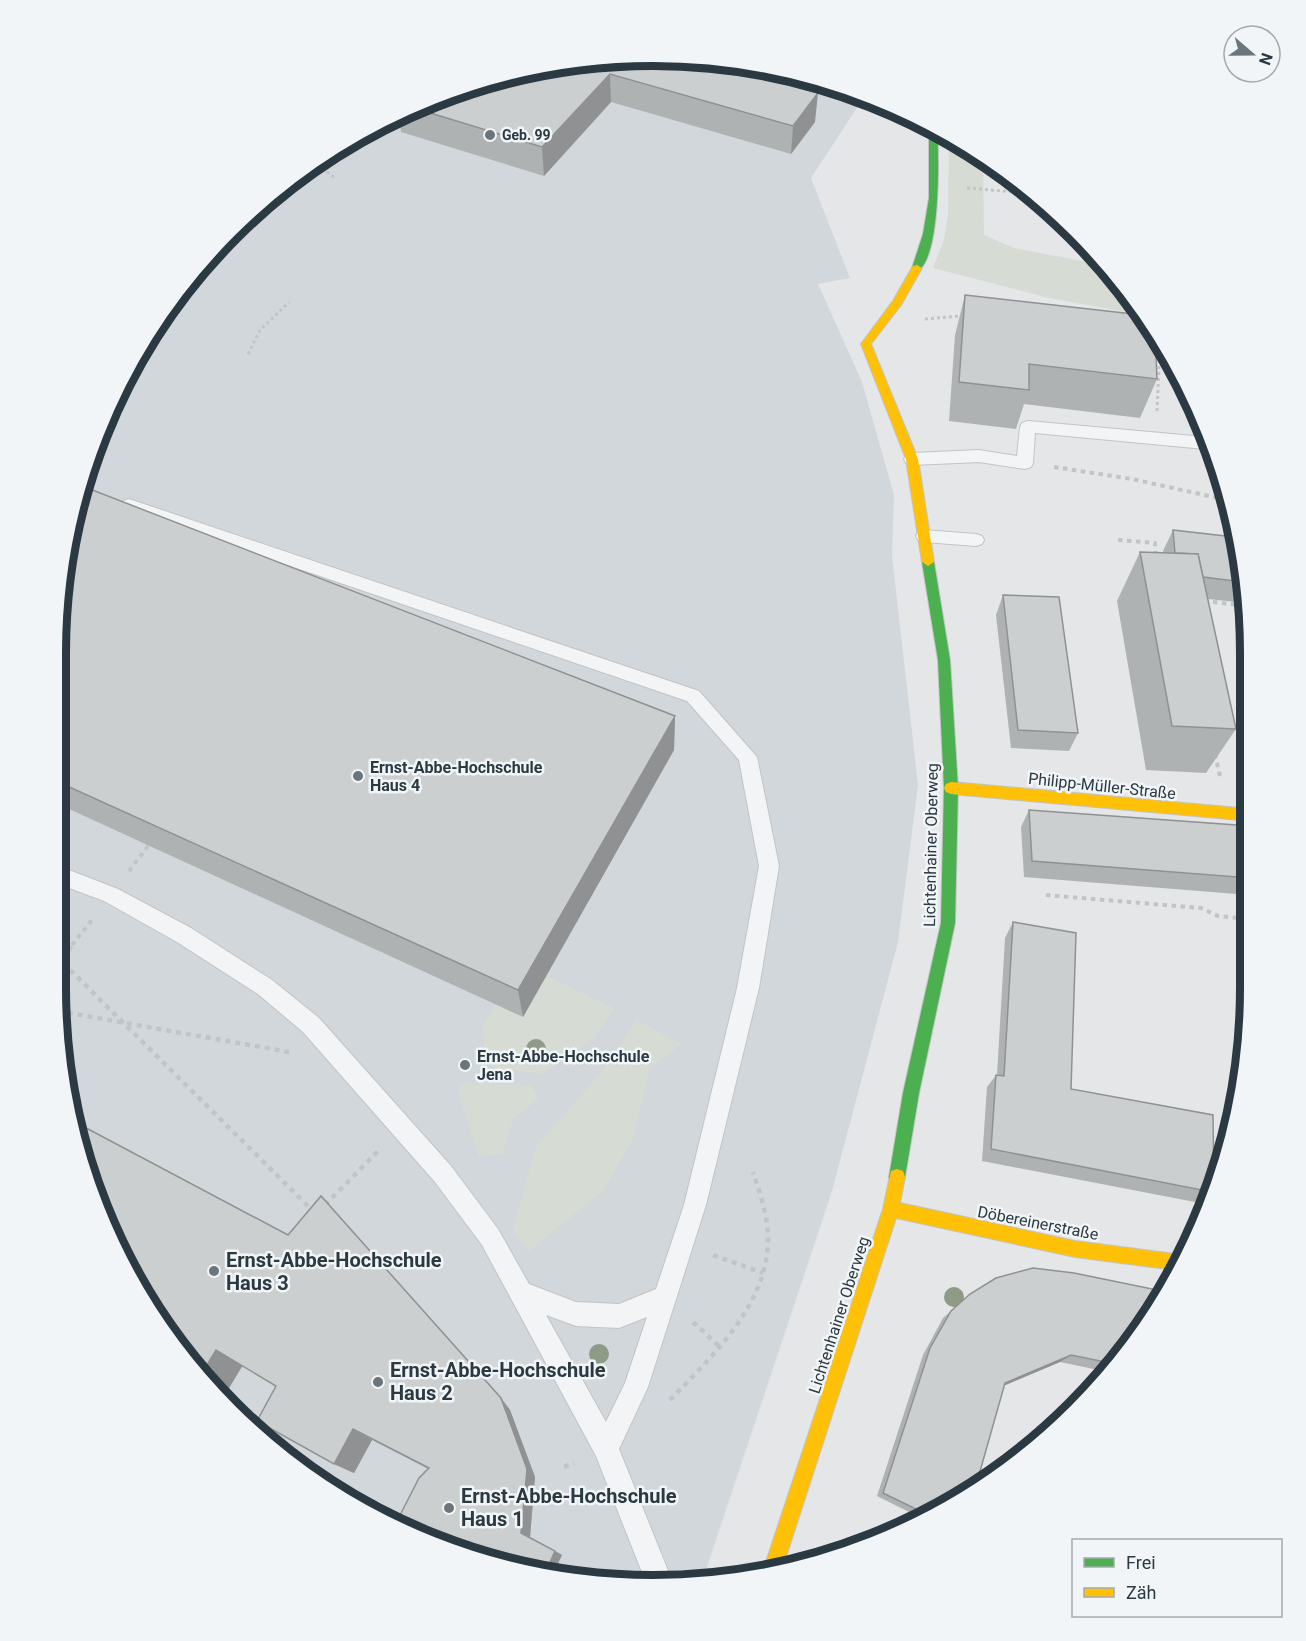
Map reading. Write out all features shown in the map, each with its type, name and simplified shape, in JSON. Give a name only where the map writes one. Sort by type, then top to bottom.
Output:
[{"type":"street","name":"Lichtenhainer Oberweg","points":[[774,1562],[891,1209],[911,1093],[948,923],[951,788],[944,660],[912,459],[866,345],[914,276],[926,240],[934,203],[933,138]]},
{"type":"street","name":"Philipp-Müller-Straße","points":[[951,788],[1240,815]]},
{"type":"street","name":"Döbereinerstraße","points":[[891,1209],[1075,1249],[1172,1261]]},
{"type":"lane","points":[[912,459],[979,456],[1025,463],[1028,427],[1201,443]]},
{"type":"lane","points":[[116,500],[693,696],[748,758],[769,866],[748,988],[695,1205],[683,1244],[636,1387],[606,1448]]},
{"type":"lane","points":[[924,536],[976,540]]},
{"type":"lane","points":[[66,878],[121,901],[224,960],[264,987],[310,1025],[353,1070],[443,1174],[490,1237],[606,1448],[656,1575]]},
{"type":"lane","points":[[523,1294],[576,1314],[619,1316],[666,1297]]},
{"type":"path","points":[[321,169],[335,178]]},
{"type":"path","points":[[983,189],[1017,193]]},
{"type":"path","points":[[248,354],[260,330],[289,302]]},
{"type":"path","points":[[882,323],[967,316]]},
{"type":"path","points":[[1156,438],[1160,359]]},
{"type":"path","points":[[1025,463],[1132,478],[1219,498]]},
{"type":"path","points":[[1118,540],[1155,543],[1156,564]]},
{"type":"path","points":[[1203,601],[1238,605]]},
{"type":"path","points":[[1214,747],[1228,815]]},
{"type":"path","points":[[1046,895],[1202,908],[1218,916],[1240,918]]},
{"type":"path","points":[[66,966],[316,1214]]},
{"type":"path","points":[[67,1013],[273,1047],[296,1054]]},
{"type":"path","points":[[324,1206],[402,1127]]},
{"type":"path","points":[[662,1408],[719,1346],[747,1308],[763,1273],[768,1241],[764,1207],[753,1172]]},
{"type":"path","points":[[683,1244],[763,1273]]},
{"type":"shaded area","name":"Ernst-Abbe-Hochschule Jena","points":[[653,66],[691,67],[768,77],[860,104],[811,178],[850,278],[818,284],[862,382],[894,495],[892,556],[918,785],[898,942],[832,1191],[705,1573],[653,1575],[615,1574],[538,1564],[464,1544],[393,1514],[359,1496],[296,1454],[238,1403],[187,1345],[145,1282],[111,1213],[97,1177],[77,1103],[67,1026],[66,653],[67,615],[77,538],[97,464],[127,393],[145,359],[187,296],[238,238],[296,187],[327,165],[393,127],[464,97],[538,77],[615,67]]},
{"type":"shaded area","points":[[949,147],[983,168],[984,235],[1014,248],[1091,263],[1131,313],[1049,298],[933,268],[944,240],[948,215]]},
{"type":"shaded area","points":[[546,976],[614,1008],[593,1039],[542,1074],[497,1068],[487,1063],[482,1026],[496,1004],[524,1017]]},
{"type":"shaded area","points":[[636,1020],[681,1044],[650,1069],[633,1139],[603,1191],[529,1251],[512,1232],[536,1146],[602,1072]]},
{"type":"shaded area","points":[[467,1082],[532,1086],[538,1099],[513,1119],[502,1154],[479,1156],[458,1092],[460,1086]]},
{"type":"building","points":[[615,67],[691,67],[730,71],[818,93],[793,126],[610,74],[542,147],[426,112],[464,97],[538,77]]},
{"type":"building","points":[[965,295],[1132,314],[1156,351],[1157,379],[1029,364],[1029,390],[959,382]]},
{"type":"building","name":"Ernst-Abbe-Hochschule Haus 4","points":[[90,489],[675,716],[518,990],[66,786],[67,615],[77,538]]},
{"type":"building","points":[[1173,530],[1229,536],[1236,581],[1203,577],[1198,554],[1175,553]]},
{"type":"building","points":[[1140,552],[1198,554],[1236,729],[1172,726]]},
{"type":"building","points":[[1003,595],[1059,597],[1078,733],[1018,730]]},
{"type":"building","points":[[1029,810],[1240,825],[1240,877],[1032,861]]},
{"type":"building","points":[[1013,922],[1076,933],[1071,1089],[1213,1115],[1214,1161],[1204,1190],[991,1149],[996,1075],[1004,1076]]},
{"type":"building","points":[[83,1126],[288,1235],[321,1196],[501,1398],[527,1469],[521,1533],[555,1551],[548,1566],[464,1544],[399,1517],[419,1478],[429,1468],[353,1429],[334,1464],[257,1421],[276,1386],[216,1350],[206,1367],[187,1345],[145,1282],[111,1213],[97,1177]]},
{"type":"building","points":[[1033,1268],[1074,1273],[1156,1290],[1105,1362],[1071,1355],[1005,1383],[979,1476],[919,1511],[883,1493],[930,1348],[951,1311],[970,1294],[996,1278]]},
{"type":"traffic: fast","points":[[917,268],[928,234],[934,198],[933,138]]},
{"type":"traffic: fast","points":[[897,1177],[911,1093],[948,923],[951,788],[944,660],[928,562]]},
{"type":"traffic: slow","points":[[917,268],[897,303],[866,344],[912,459],[928,562]]},
{"type":"traffic: slow","points":[[951,788],[1240,814]]},
{"type":"traffic: slow","points":[[774,1562],[891,1209],[897,1177]]},
{"type":"traffic: slow","points":[[891,1209],[1075,1249],[1172,1261]]},
{"type":"place","name":"Geb. 99","points":[[490,135]]},
{"type":"place","name":"Ernst-Abbe-Hochschule Haus 4","points":[[358,776]]},
{"type":"place","name":"Ernst-Abbe-Hochschule Jena","points":[[465,1065]]},
{"type":"place","name":"Ernst-Abbe-Hochschule Haus 3","points":[[214,1271]]},
{"type":"place","name":"Ernst-Abbe-Hochschule Haus 2","points":[[378,1382]]},
{"type":"place","name":"Ernst-Abbe-Hochschule Haus 1","points":[[449,1508]]}]
